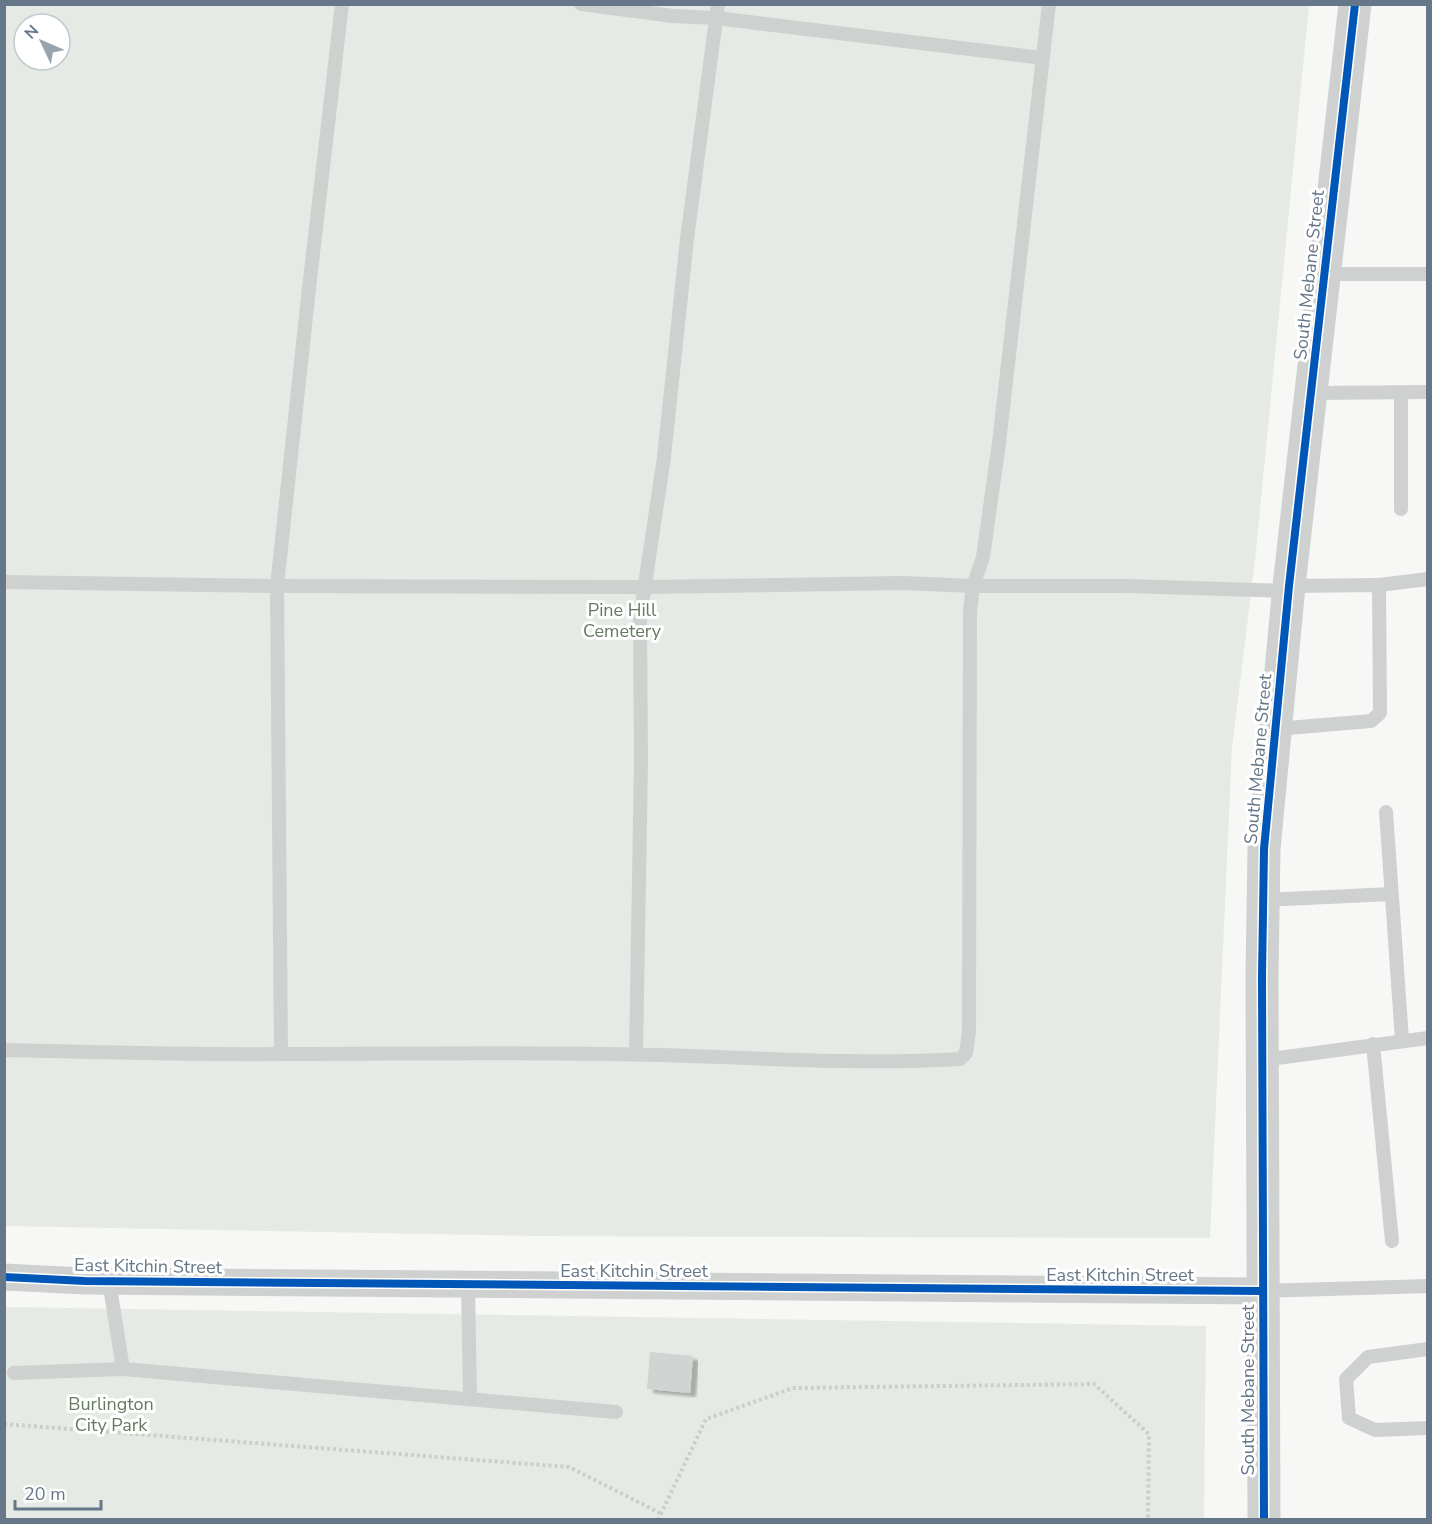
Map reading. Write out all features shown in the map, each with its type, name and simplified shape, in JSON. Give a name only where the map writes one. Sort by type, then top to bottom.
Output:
[{"type":"street","name":"South Mebane Street","points":[[1263,1520],[1264,849],[1289,588],[1355,4]]},
{"type":"street","name":"East Kitchin Street","points":[[4,1277],[109,1281],[468,1285],[1263,1291]]},
{"type":"lane","points":[[281,1054],[277,586],[342,4]]},
{"type":"lane","points":[[581,4],[673,16],[717,11],[1042,58]]},
{"type":"lane","points":[[4,1050],[281,1054],[462,1052],[636,1054],[693,1058],[903,1062],[960,1059],[966,1053],[969,1020],[970,611],[973,586],[983,557],[999,443],[1050,4]]},
{"type":"lane","points":[[636,1054],[641,762],[640,618],[664,457],[687,239],[717,11]]},
{"type":"lane","points":[[1324,274],[1428,274]]},
{"type":"lane","points":[[1311,393],[1428,392]]},
{"type":"lane","points":[[1401,393],[1401,509]]},
{"type":"lane","points":[[4,582],[277,586],[646,587],[892,583],[973,586],[1289,588],[1379,585],[1428,579]]},
{"type":"lane","points":[[1275,729],[1371,721],[1380,713],[1379,585]]},
{"type":"lane","points":[[1386,812],[1402,1040]]},
{"type":"lane","points":[[1263,900],[1391,894]]},
{"type":"lane","points":[[1262,1060],[1428,1038]]},
{"type":"lane","points":[[1373,1044],[1392,1241]]},
{"type":"lane","points":[[109,1281],[123,1369]]},
{"type":"lane","points":[[468,1285],[470,1400]]},
{"type":"lane","points":[[1263,1291],[1428,1286]]},
{"type":"lane","points":[[1428,1350],[1368,1357],[1346,1379],[1349,1418],[1375,1430],[1428,1428]]},
{"type":"lane","points":[[14,1373],[123,1369],[616,1412]]},
{"type":"path","points":[[658,1520],[706,1419],[793,1388],[1094,1384],[1149,1434],[1149,1520]]},
{"type":"path","points":[[4,1424],[569,1467],[660,1513]]},
{"type":"green space","name":"Pine Hill Cemetery","points":[[5,5],[1309,5],[1255,561],[1232,747],[1210,1238],[537,1236],[5,1226]]},
{"type":"green space","name":"Burlington City Park","points":[[5,1307],[1206,1326],[1204,1519],[5,1520]]},
{"type":"building","points":[[650,1352],[693,1356],[690,1393],[647,1389]]},
{"type":"cycle path","points":[[1264,1520],[1262,976],[1264,849],[1289,586],[1355,4]]},
{"type":"cycle path","points":[[4,1277],[85,1281],[1263,1291]]}]
